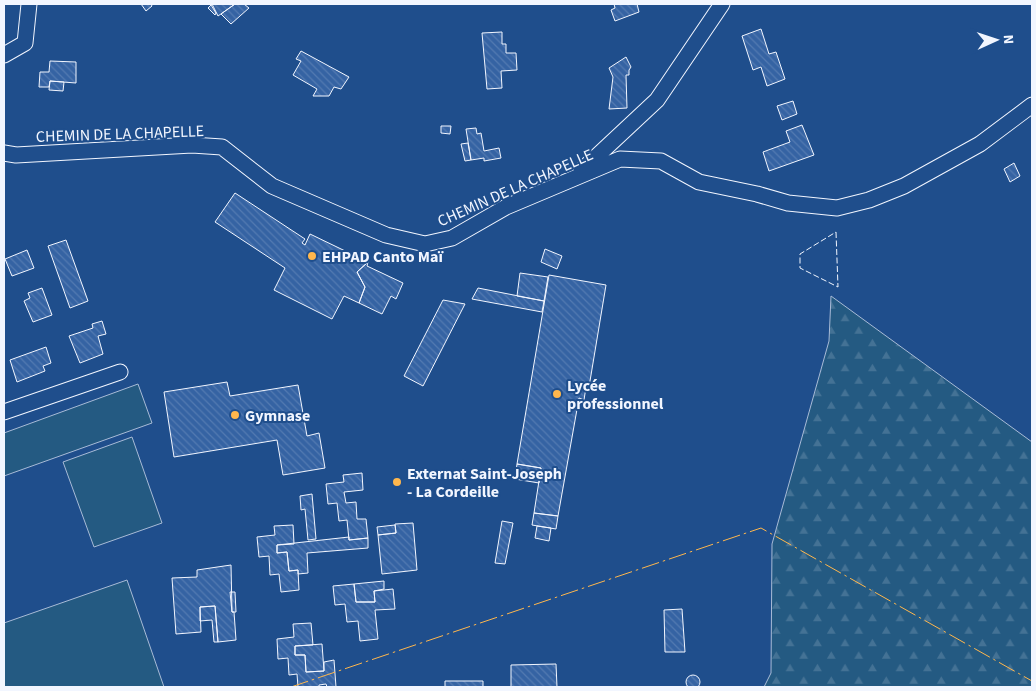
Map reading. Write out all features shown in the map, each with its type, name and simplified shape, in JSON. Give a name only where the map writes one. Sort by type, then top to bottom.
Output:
[{"type":"street","points":[[4,55],[24,43],[29,4]]},
{"type":"street","points":[[572,179],[657,100],[722,4]]},
{"type":"street","name":"CHEMIN DE LA CHAPELLE","points":[[4,153],[16,155],[192,145],[222,147],[272,186],[386,235],[425,244],[452,238],[506,207],[620,159],[660,161],[699,182],[758,194],[788,203],[837,208],[869,200],[904,186],[980,144],[1032,104]]},
{"type":"street","points":[[4,412],[120,372]]},
{"type":"green space","points":[[831,296],[1032,442],[1032,687],[764,687],[771,673],[772,544],[829,341]]},
{"type":"green space","points":[[138,384],[152,423],[4,476],[4,433]]},
{"type":"green space","points":[[132,437],[162,523],[94,547],[63,462]]},
{"type":"green space","points":[[127,580],[164,687],[4,687],[4,623]]},
{"type":"building","points":[[141,4],[151,4],[152,6],[146,11]]},
{"type":"building","points":[[212,4],[235,4],[218,16]]},
{"type":"building","points":[[235,4],[244,4],[249,8],[231,24],[221,14]]},
{"type":"building","points":[[614,4],[637,4],[639,12],[615,21],[611,10],[615,8]]},
{"type":"building","points":[[211,5],[216,13],[215,15],[208,8]]},
{"type":"building","points":[[761,29],[769,54],[776,52],[785,79],[767,86],[761,67],[753,70],[742,36]]},
{"type":"building","points":[[502,32],[502,44],[506,44],[506,53],[516,53],[517,70],[501,71],[502,88],[487,89],[482,33]]},
{"type":"building","points":[[301,51],[349,77],[341,89],[334,87],[329,96],[313,96],[317,89],[293,75],[301,61],[296,59]]},
{"type":"building","points":[[626,57],[631,67],[629,75],[626,75],[627,108],[609,109],[613,77],[609,68]]},
{"type":"building","points":[[50,61],[76,62],[76,83],[50,81],[49,87],[39,87],[40,72],[49,72]]},
{"type":"building","points":[[50,81],[64,82],[63,91],[49,90]]},
{"type":"building","points":[[793,101],[797,114],[782,120],[777,106]]},
{"type":"building","points":[[802,125],[814,155],[769,171],[763,152],[790,142],[786,131]]},
{"type":"building","points":[[441,126],[451,126],[450,134],[441,133]]},
{"type":"building","points":[[476,128],[477,134],[481,133],[484,151],[499,148],[501,158],[484,161],[484,158],[471,160],[466,129]]},
{"type":"building","points":[[468,143],[471,160],[465,161],[461,144]]},
{"type":"building","points":[[1014,163],[1020,176],[1010,182],[1004,169]]},
{"type":"building","name":"EHPAD Canto Maï","points":[[235,193],[305,239],[302,243],[305,245],[310,234],[368,262],[357,272],[365,287],[359,303],[344,296],[332,319],[274,290],[285,268],[215,222]]},
{"type":"building","points":[[66,240],[88,301],[70,308],[48,246]]},
{"type":"building","points":[[545,249],[562,256],[557,269],[541,262]]},
{"type":"building","points":[[27,250],[34,268],[12,276],[5,259]]},
{"type":"building","points":[[368,262],[367,266],[403,283],[396,299],[391,296],[382,314],[359,303],[365,287],[357,272]]},
{"type":"building","points":[[520,273],[548,277],[544,301],[517,296]]},
{"type":"building","name":"Lycée professionnel","points":[[549,275],[606,285],[589,387],[586,387],[584,400],[579,398],[558,516],[534,513],[541,468],[517,464]]},
{"type":"building","points":[[42,288],[52,315],[33,322],[24,301],[30,298],[28,293]]},
{"type":"building","points":[[478,288],[544,301],[542,312],[472,299]]},
{"type":"building","points":[[443,300],[465,304],[423,386],[404,376]]},
{"type":"building","points":[[102,321],[106,334],[98,336],[103,354],[80,363],[69,336],[93,328],[92,324]]},
{"type":"building","points":[[46,347],[51,363],[43,366],[45,371],[17,382],[10,360]]},
{"type":"building","name":"Gymnase","points":[[227,382],[230,396],[298,385],[307,436],[319,433],[325,468],[283,475],[277,440],[174,457],[164,392]]},
{"type":"building","points":[[517,464],[541,468],[539,483],[515,479]]},
{"type":"building","points":[[362,473],[363,490],[344,492],[346,503],[356,502],[357,519],[366,519],[368,538],[349,540],[347,520],[339,521],[337,503],[328,504],[326,484],[344,482],[343,475]]},
{"type":"building","points":[[312,494],[316,539],[308,540],[305,509],[301,510],[300,496]]},
{"type":"building","points":[[534,513],[558,516],[556,529],[532,525]]},
{"type":"building","points":[[502,521],[513,523],[505,564],[495,563]]},
{"type":"building","points":[[413,523],[417,570],[382,574],[378,535],[396,533],[395,524]]},
{"type":"building","points":[[293,525],[294,544],[277,545],[277,553],[287,552],[289,571],[298,570],[299,590],[281,592],[279,574],[270,575],[269,556],[259,557],[257,537],[275,535],[274,526]]},
{"type":"building","points":[[395,525],[396,533],[378,535],[377,527]]},
{"type":"building","points":[[537,526],[551,528],[549,541],[535,538]]},
{"type":"building","points":[[349,537],[349,540],[368,538],[368,548],[307,553],[308,573],[298,574],[298,570],[289,571],[287,552],[277,553],[277,545]]},
{"type":"building","points":[[231,565],[232,612],[234,612],[236,640],[218,642],[215,606],[200,607],[201,632],[176,634],[172,578],[197,577],[197,570]]},
{"type":"building","points":[[384,581],[384,589],[374,591],[375,602],[356,602],[354,584]]},
{"type":"building","points":[[354,584],[356,602],[375,602],[374,591],[393,589],[395,609],[375,610],[378,639],[360,641],[358,621],[347,622],[345,604],[335,605],[333,586]]},
{"type":"building","points":[[230,592],[235,592],[236,612],[232,612]]},
{"type":"building","points":[[215,606],[218,642],[214,642],[212,620],[200,621],[200,607]]},
{"type":"building","points":[[682,609],[685,652],[665,652],[664,610]]},
{"type":"building","points":[[311,623],[313,645],[295,646],[295,655],[305,655],[306,672],[324,671],[324,662],[334,660],[336,687],[327,687],[326,684],[319,685],[319,687],[298,687],[297,674],[289,675],[288,658],[278,659],[277,639],[294,637],[293,624]]},
{"type":"building","points":[[322,644],[324,671],[306,672],[305,655],[295,655],[295,646]]},
{"type":"building","points":[[556,664],[557,687],[511,687],[511,665]]},
{"type":"building","points":[[690,675],[696,675],[700,682],[696,689],[690,689],[686,685],[686,679]]},
{"type":"building","points":[[445,681],[483,681],[483,687],[445,687]]},
{"type":"fence","points":[[836,232],[838,287],[800,268],[800,254],[836,232]]},
{"type":"power","points":[[291,687],[761,528],[1032,681]]},
{"type":"place","name":"EHPAD Canto Maï","points":[[312,256]]},
{"type":"place","name":"Lycée professionnel","points":[[557,394]]},
{"type":"place","name":"Gymnase","points":[[235,415]]},
{"type":"place","name":"Externat Saint-Joseph - La Cordeille","points":[[397,482]]}]
